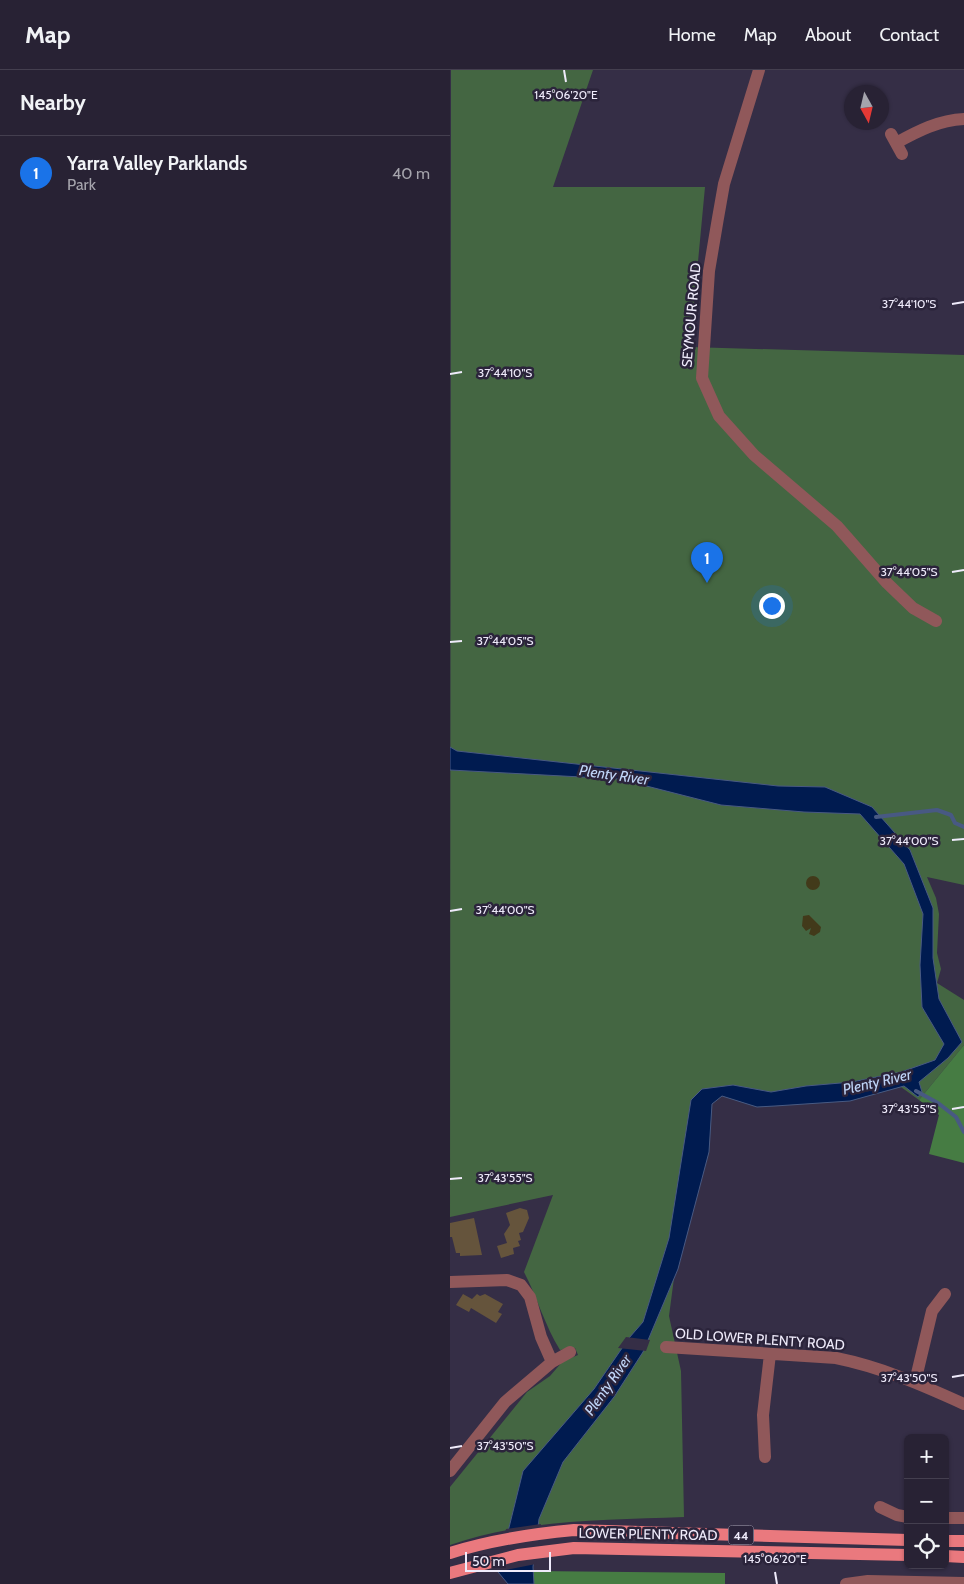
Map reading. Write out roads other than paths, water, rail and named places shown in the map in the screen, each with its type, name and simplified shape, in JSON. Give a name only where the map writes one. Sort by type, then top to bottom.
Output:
[{"type":"main road","name":"LOWER PLENTY ROAD","points":[[450,1553],[479,1544],[527,1534],[574,1530],[904,1540]]},
{"type":"main road","points":[[949,1541],[964,1541]]},
{"type":"main road","name":"LOWER PLENTY ROAD","points":[[450,1572],[518,1555],[574,1548],[904,1555]]},
{"type":"main road","points":[[949,1556],[964,1557]]},
{"type":"street","name":"SEYMOUR ROAD","points":[[759,70],[724,184],[709,272],[702,378],[719,416],[754,455],[837,526],[913,608],[936,621]]},
{"type":"street","points":[[896,143],[925,128],[952,120],[964,119]]},
{"type":"street","points":[[450,1282],[507,1280],[521,1285],[530,1297],[541,1337],[552,1362]]},
{"type":"street","points":[[915,1382],[932,1312],[946,1294]]},
{"type":"street","name":"OLD LOWER PLENTY ROAD","points":[[666,1347],[836,1358],[858,1362],[915,1382],[964,1404]]},
{"type":"street","points":[[450,1471],[510,1397],[552,1362],[570,1352]]},
{"type":"street","points":[[765,1457],[763,1415],[770,1354]]},
{"type":"street","points":[[880,1507],[904,1516]]},
{"type":"street","points":[[949,1518],[964,1518]]},
{"type":"street","points":[[846,1584],[868,1581],[964,1583]]},
{"type":"water","name":"Plenty River","points":[[450,747],[457,751],[778,786],[825,787],[872,807],[910,850],[933,908],[933,958],[939,999],[962,1042],[948,1058],[919,1082],[922,1092],[918,1097],[904,1086],[850,1101],[757,1107],[722,1096],[712,1104],[709,1152],[678,1269],[643,1352],[614,1397],[563,1462],[539,1519],[533,1567],[534,1584],[508,1584],[498,1572],[523,1471],[594,1389],[629,1338],[643,1322],[669,1238],[691,1100],[702,1089],[733,1085],[771,1092],[806,1086],[852,1082],[901,1072],[935,1060],[944,1044],[922,1007],[920,965],[923,914],[904,864],[860,814],[804,812],[721,805],[619,779],[450,770]]},
{"type":"waterway","points":[[876,817],[937,810],[951,815],[955,823],[964,827]]},
{"type":"waterway","points":[[916,1091],[938,1103],[956,1117],[964,1132]]},
{"type":"place","name":"Yarra Valley Parklands","points":[[707,583]]}]
